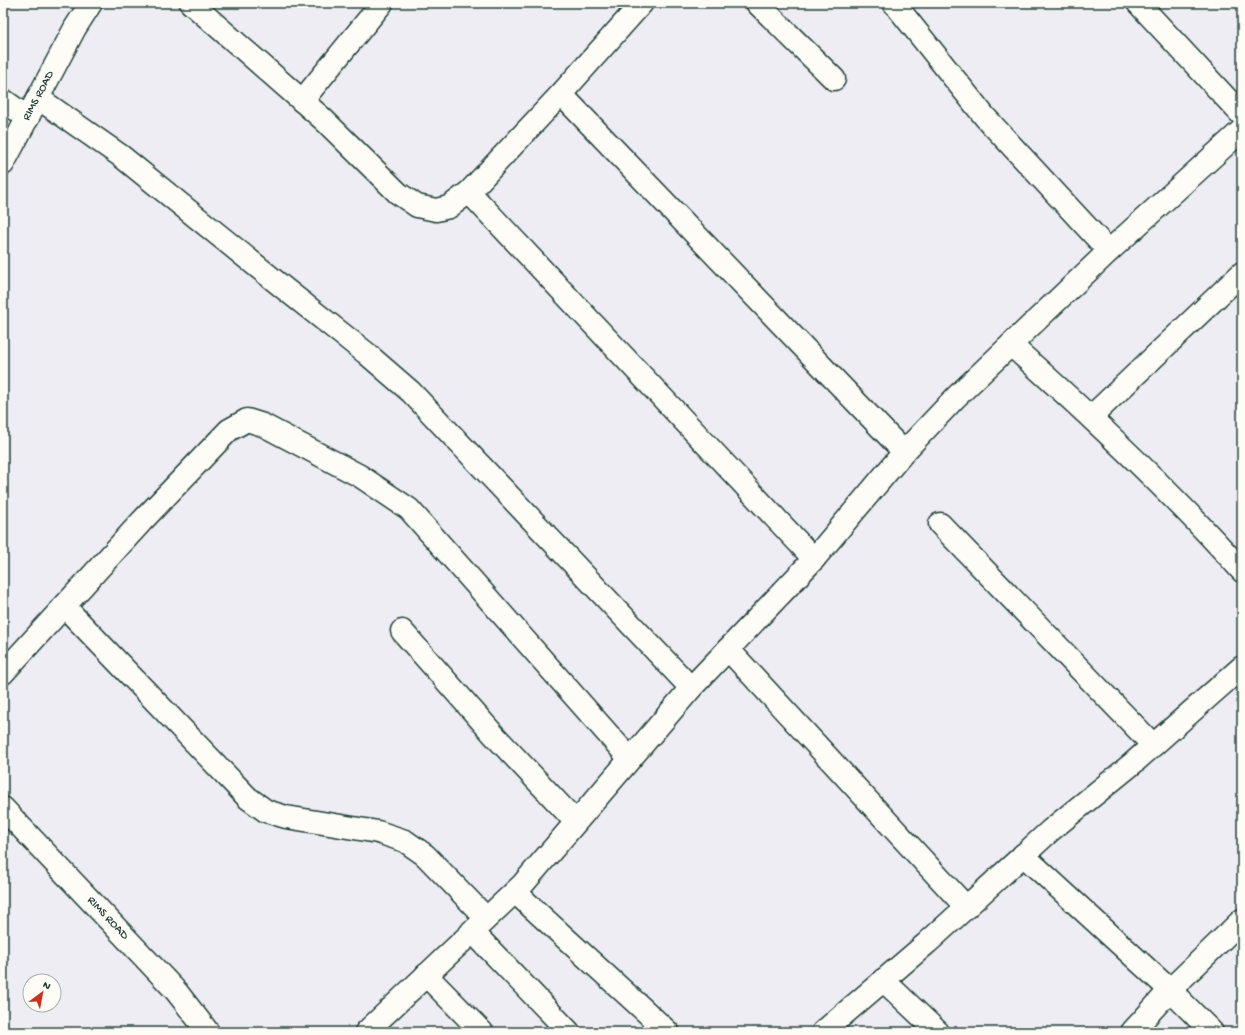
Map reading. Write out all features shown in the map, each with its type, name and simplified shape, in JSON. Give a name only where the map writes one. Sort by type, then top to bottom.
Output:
[{"type":"street","name":"RIMS ROAD","points":[[3,164],[75,28],[91,3]]},
{"type":"street","points":[[191,3],[302,101],[398,193],[417,206],[436,210],[449,207],[469,192],[561,94],[642,3]]},
{"type":"street","points":[[302,101],[382,3]]},
{"type":"street","points":[[757,3],[834,79]]},
{"type":"street","points":[[894,3],[986,117],[1110,251]]},
{"type":"street","points":[[1138,3],[1242,114]]},
{"type":"street","points":[[561,94],[904,452]]},
{"type":"street","points":[[38,98],[121,156],[366,353],[411,392],[691,688]]},
{"type":"street","points":[[3,100],[28,118]]},
{"type":"street","points":[[366,1032],[515,892],[691,688],[814,559],[904,452],[956,396],[1110,251],[1242,130]]},
{"type":"street","points":[[469,192],[814,559]]},
{"type":"street","points":[[1092,417],[1242,273]]},
{"type":"street","points":[[1011,345],[1092,417],[1242,571]]},
{"type":"street","points":[[3,673],[229,430],[247,420],[263,425],[360,476],[409,509],[630,759]]},
{"type":"street","points":[[940,524],[1152,746]]},
{"type":"street","points":[[64,606],[248,798],[266,811],[286,817],[378,832],[405,841],[425,855],[479,925],[569,1032]]},
{"type":"street","points":[[402,631],[494,735],[576,822]]},
{"type":"street","points":[[728,649],[966,907]]},
{"type":"street","points":[[823,1032],[1023,856],[1242,667]]},
{"type":"street","name":"RIMS ROAD","points":[[3,808],[176,991],[208,1032]]},
{"type":"street","points":[[1023,856],[1170,990],[1212,1032]]},
{"type":"street","points":[[515,892],[668,1032]]},
{"type":"street","points":[[1132,1032],[1170,990],[1242,920]]},
{"type":"street","points":[[426,975],[482,1032]]},
{"type":"street","points":[[883,980],[938,1032]]}]
